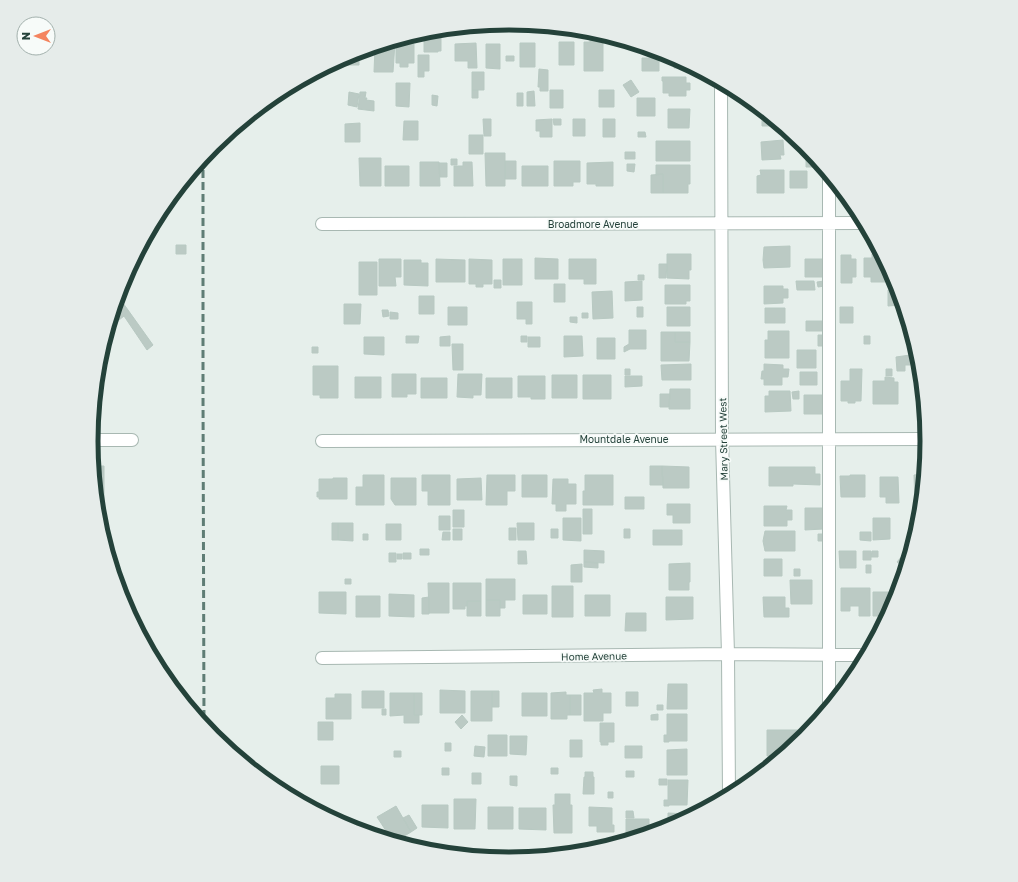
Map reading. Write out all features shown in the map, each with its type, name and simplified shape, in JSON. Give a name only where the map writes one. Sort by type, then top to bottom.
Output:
[{"type":"street","name":"Mary Street West","points":[[721,89],[722,439],[728,654],[729,788]]},
{"type":"street","points":[[829,183],[829,698]]},
{"type":"street","name":"Broadmore Avenue","points":[[322,224],[857,223]]},
{"type":"street","name":"Mountdale Avenue","points":[[322,440],[920,439]]},
{"type":"street","points":[[98,440],[132,440]]},
{"type":"street","name":"Home Avenue","points":[[322,658],[728,654],[860,655]]},
{"type":"building","points":[[439,36],[439,38],[441,38],[441,51],[424,52],[424,39]]},
{"type":"building","points":[[590,40],[603,42],[603,71],[584,71],[584,42],[590,42]]},
{"type":"building","points":[[559,42],[574,42],[574,65],[559,65]]},
{"type":"building","points":[[409,43],[409,44],[414,44],[414,63],[408,63],[408,67],[400,67],[400,63],[396,63],[396,46]]},
{"type":"building","points":[[476,43],[477,68],[468,68],[468,61],[455,61],[455,44]]},
{"type":"building","points":[[520,43],[535,43],[535,67],[520,67]]},
{"type":"building","points":[[486,44],[500,44],[500,69],[486,68]]},
{"type":"building","points":[[395,47],[393,72],[374,72],[375,53]]},
{"type":"building","points":[[418,55],[429,55],[429,71],[424,71],[424,77],[418,77]]},
{"type":"building","points":[[506,56],[514,56],[514,61],[506,61]]},
{"type":"building","points":[[359,58],[359,65],[343,65]]},
{"type":"building","points":[[642,58],[659,58],[659,71],[642,71]]},
{"type":"building","points":[[674,65],[681,68],[674,68]]},
{"type":"building","points":[[539,69],[548,70],[548,91],[540,91],[540,87],[538,87]]},
{"type":"building","points":[[472,72],[484,72],[484,90],[472,90]]},
{"type":"building","points":[[662,77],[686,77],[686,83],[690,83],[690,90],[686,90],[686,96],[669,96],[669,93],[663,93]]},
{"type":"building","points":[[631,80],[639,92],[631,97],[623,85]]},
{"type":"building","points":[[396,83],[410,83],[409,107],[396,106]]},
{"type":"building","points":[[472,90],[478,90],[478,98],[472,98]]},
{"type":"building","points":[[550,90],[563,90],[563,108],[550,108]]},
{"type":"building","points":[[599,90],[614,90],[614,107],[599,107]]},
{"type":"building","points":[[534,91],[535,106],[527,106],[527,92]]},
{"type":"building","points":[[349,92],[359,94],[357,107],[348,105]]},
{"type":"building","points":[[360,92],[366,92],[366,100],[374,101],[374,111],[358,109]]},
{"type":"building","points":[[517,93],[523,93],[523,106],[517,106]]},
{"type":"building","points":[[432,95],[438,96],[437,106],[432,105]]},
{"type":"building","points":[[637,98],[655,98],[655,116],[637,116]]},
{"type":"building","points":[[668,109],[690,109],[689,128],[668,128]]},
{"type":"building","points":[[762,117],[773,126],[762,126]]},
{"type":"building","points":[[483,119],[491,119],[491,136],[484,136]]},
{"type":"building","points":[[552,119],[552,137],[540,137],[540,131],[536,131],[536,120]]},
{"type":"building","points":[[553,119],[561,119],[561,125],[554,125]]},
{"type":"building","points":[[573,119],[585,119],[585,136],[573,136]]},
{"type":"building","points":[[603,119],[615,119],[615,137],[603,137]]},
{"type":"building","points":[[404,121],[418,121],[418,140],[403,140]]},
{"type":"building","points":[[360,123],[360,142],[345,142],[345,124]]},
{"type":"building","points":[[638,132],[645,132],[646,137],[638,137]]},
{"type":"building","points":[[469,135],[483,135],[483,154],[469,154]]},
{"type":"building","points":[[783,140],[784,155],[780,155],[781,159],[762,160],[761,142]]},
{"type":"building","points":[[656,141],[690,141],[690,161],[656,161]]},
{"type":"building","points":[[625,152],[635,152],[635,159],[625,159]]},
{"type":"building","points":[[485,153],[505,153],[505,186],[486,186]]},
{"type":"building","points":[[806,157],[815,167],[806,167]]},
{"type":"building","points":[[359,158],[381,158],[381,186],[360,186]]},
{"type":"building","points":[[451,159],[457,159],[457,165],[451,165]]},
{"type":"building","points":[[505,161],[516,161],[516,179],[505,179]]},
{"type":"building","points":[[554,161],[580,161],[580,182],[573,182],[573,186],[554,186]]},
{"type":"building","points":[[420,162],[439,162],[440,186],[420,186]]},
{"type":"building","points":[[463,162],[472,162],[473,186],[454,186],[454,166],[463,166]]},
{"type":"building","points":[[613,162],[613,186],[596,186],[596,184],[587,184],[587,163]]},
{"type":"building","points":[[439,163],[447,163],[447,177],[440,177]]},
{"type":"building","points":[[627,164],[635,164],[634,172],[627,171]]},
{"type":"building","points":[[656,165],[690,165],[690,184],[688,184],[688,193],[663,193],[663,174],[656,175]]},
{"type":"building","points":[[385,166],[409,166],[409,186],[385,186]]},
{"type":"building","points":[[522,166],[548,166],[548,186],[522,186]]},
{"type":"building","points":[[760,170],[784,170],[784,193],[757,193],[757,176],[761,175]]},
{"type":"building","points":[[790,171],[807,171],[807,188],[790,188]]},
{"type":"building","points":[[663,174],[663,193],[651,193],[651,175]]},
{"type":"building","points":[[176,245],[186,245],[186,254],[176,254]]},
{"type":"building","points":[[790,246],[790,267],[764,268],[764,247]]},
{"type":"building","points":[[667,254],[691,254],[691,270],[689,270],[689,279],[667,278]]},
{"type":"building","points":[[872,254],[875,254],[885,275],[885,282],[871,282],[871,277],[864,277],[864,258],[872,258]]},
{"type":"building","points":[[841,255],[851,255],[851,259],[856,259],[856,277],[852,277],[852,283],[841,283]]},
{"type":"building","points":[[535,258],[558,259],[558,279],[535,279]]},
{"type":"building","points":[[379,259],[401,259],[401,277],[395,277],[396,286],[379,286]]},
{"type":"building","points":[[436,259],[465,260],[465,282],[436,282]]},
{"type":"building","points":[[469,259],[492,260],[492,284],[483,284],[483,287],[476,287],[476,284],[469,284]]},
{"type":"building","points":[[503,259],[522,259],[522,285],[503,285]]},
{"type":"building","points":[[569,259],[596,259],[596,284],[584,284],[584,279],[569,279]]},
{"type":"building","points":[[805,259],[823,259],[823,277],[805,277]]},
{"type":"building","points":[[404,260],[421,260],[421,263],[428,263],[428,286],[404,285]]},
{"type":"building","points":[[359,262],[377,262],[377,295],[359,295]]},
{"type":"building","points":[[659,264],[667,264],[666,278],[659,278]]},
{"type":"building","points":[[638,275],[644,275],[644,280],[638,280]]},
{"type":"building","points":[[494,280],[501,280],[501,288],[494,288]]},
{"type":"building","points":[[642,281],[642,300],[625,301],[625,282]]},
{"type":"building","points":[[796,281],[814,281],[815,290],[797,290]]},
{"type":"building","points":[[824,281],[825,286],[818,287],[817,282]]},
{"type":"building","points":[[554,284],[565,284],[565,302],[554,302]]},
{"type":"building","points":[[665,285],[690,285],[690,301],[686,301],[686,304],[665,304]]},
{"type":"building","points":[[764,286],[783,286],[783,289],[788,289],[788,298],[783,298],[783,303],[764,304]]},
{"type":"building","points":[[888,290],[891,290],[897,305],[888,306]]},
{"type":"building","points":[[612,291],[613,318],[593,319],[592,292]]},
{"type":"building","points":[[419,296],[434,296],[434,314],[419,314]]},
{"type":"building","points":[[122,302],[153,345],[147,350],[124,316],[119,320],[117,318]]},
{"type":"building","points":[[517,302],[532,302],[532,324],[526,324],[526,319],[517,319]]},
{"type":"building","points":[[344,304],[361,304],[360,324],[344,324]]},
{"type":"building","points":[[448,307],[467,307],[467,325],[448,325]]},
{"type":"building","points":[[637,307],[643,307],[643,317],[637,317]]},
{"type":"building","points":[[667,307],[690,307],[690,326],[667,326]]},
{"type":"building","points":[[840,307],[853,307],[853,323],[840,323]]},
{"type":"building","points":[[765,308],[785,308],[785,323],[765,323]]},
{"type":"building","points":[[382,310],[388,310],[389,316],[383,317]]},
{"type":"building","points":[[390,312],[398,313],[398,319],[390,319]]},
{"type":"building","points":[[582,313],[588,313],[588,318],[582,318]]},
{"type":"building","points":[[570,317],[577,317],[577,323],[570,322]]},
{"type":"building","points":[[806,321],[822,321],[822,331],[806,331]]},
{"type":"building","points":[[629,330],[646,330],[646,349],[630,349],[624,352],[624,347],[629,344]]},
{"type":"building","points":[[768,331],[789,331],[789,358],[765,358],[765,340],[768,340]]},
{"type":"building","points":[[661,332],[675,332],[675,342],[690,342],[689,361],[661,361]]},
{"type":"building","points":[[675,332],[690,332],[690,342],[675,342]]},
{"type":"building","points":[[818,335],[822,335],[823,346],[818,346]]},
{"type":"building","points":[[406,336],[419,336],[418,343],[406,343]]},
{"type":"building","points":[[450,336],[450,346],[440,346],[440,337]]},
{"type":"building","points":[[521,336],[527,336],[527,342],[521,342]]},
{"type":"building","points":[[564,336],[582,336],[583,356],[564,357]]},
{"type":"building","points":[[864,336],[870,336],[870,344],[864,344]]},
{"type":"building","points":[[364,337],[384,337],[384,355],[364,354]]},
{"type":"building","points":[[528,337],[540,337],[540,347],[528,347]]},
{"type":"building","points":[[597,338],[615,338],[615,359],[597,359]]},
{"type":"building","points":[[452,344],[463,344],[463,370],[453,370]]},
{"type":"building","points":[[312,347],[318,347],[318,353],[312,353]]},
{"type":"building","points":[[797,350],[816,350],[816,368],[797,368]]},
{"type":"building","points":[[910,355],[912,365],[905,365],[905,371],[897,371],[896,357]]},
{"type":"building","points":[[691,364],[691,380],[662,380],[661,365]]},
{"type":"building","points":[[764,364],[783,365],[783,369],[789,369],[788,377],[782,377],[782,385],[764,385],[764,379],[761,379],[762,371],[764,371]]},
{"type":"building","points":[[313,366],[338,366],[338,398],[320,398],[320,395],[313,395]]},
{"type":"building","points":[[625,369],[630,369],[630,375],[625,375]]},
{"type":"building","points":[[850,369],[862,369],[861,401],[855,401],[855,403],[841,401],[841,381],[850,381]]},
{"type":"building","points":[[886,369],[892,369],[892,376],[886,376]]},
{"type":"building","points":[[800,372],[817,372],[817,385],[800,385]]},
{"type":"building","points":[[392,374],[416,374],[416,394],[407,394],[407,397],[392,397]]},
{"type":"building","points":[[458,374],[482,374],[481,395],[473,395],[473,398],[457,397]]},
{"type":"building","points":[[552,375],[577,375],[577,398],[552,398]]},
{"type":"building","points":[[583,375],[611,375],[611,399],[583,399]]},
{"type":"building","points":[[518,376],[545,376],[545,399],[518,397]]},
{"type":"building","points":[[625,376],[642,376],[642,386],[625,387]]},
{"type":"building","points":[[355,377],[381,377],[381,398],[355,398]]},
{"type":"building","points":[[885,377],[894,378],[894,382],[898,382],[898,404],[873,404],[873,381],[885,381]]},
{"type":"building","points":[[421,378],[447,378],[447,398],[421,398]]},
{"type":"building","points":[[486,378],[512,378],[512,398],[486,398]]},
{"type":"building","points":[[670,389],[690,389],[690,409],[669,409]]},
{"type":"building","points":[[769,391],[790,391],[791,411],[765,412],[765,396],[769,396]]},
{"type":"building","points":[[799,391],[799,399],[793,399],[792,392]]},
{"type":"building","points":[[660,394],[670,394],[669,407],[660,407]]},
{"type":"building","points":[[804,395],[822,395],[823,414],[804,414]]},
{"type":"building","points":[[99,466],[104,466],[104,508]]},
{"type":"building","points":[[650,466],[662,466],[663,485],[650,485]]},
{"type":"building","points":[[662,466],[689,467],[689,488],[663,488]]},
{"type":"building","points":[[769,467],[815,467],[815,474],[820,474],[820,485],[793,484],[793,486],[769,486]]},
{"type":"building","points":[[363,475],[384,475],[384,505],[356,505],[356,487],[363,487]]},
{"type":"building","points":[[422,475],[450,475],[450,505],[428,505],[428,491],[422,491]]},
{"type":"building","points":[[487,475],[515,475],[515,491],[507,491],[507,505],[486,505]]},
{"type":"building","points":[[522,475],[547,475],[547,497],[522,497]]},
{"type":"building","points":[[585,475],[613,475],[613,505],[583,505]]},
{"type":"building","points":[[865,475],[865,497],[841,497],[840,476]]},
{"type":"building","points":[[914,475],[918,475],[915,502]]},
{"type":"building","points":[[880,477],[898,477],[899,503],[886,503],[886,497],[880,497]]},
{"type":"building","points":[[347,478],[347,499],[319,499],[319,497],[317,497],[317,492],[319,492],[319,479]]},
{"type":"building","points":[[391,478],[416,478],[416,505],[395,505],[391,499]]},
{"type":"building","points":[[481,478],[482,500],[457,500],[457,479]]},
{"type":"building","points":[[553,479],[568,479],[568,484],[576,484],[576,504],[566,504],[566,511],[556,511],[556,504],[552,504]]},
{"type":"building","points":[[625,497],[644,497],[644,509],[625,509]]},
{"type":"building","points":[[667,504],[690,504],[690,523],[673,523],[673,515],[667,515]]},
{"type":"building","points":[[764,506],[787,506],[786,510],[792,510],[792,520],[787,520],[787,526],[764,526]]},
{"type":"building","points":[[805,508],[823,508],[823,529],[805,530]]},
{"type":"building","points":[[583,509],[592,509],[592,534],[583,534]]},
{"type":"building","points":[[453,510],[464,510],[464,527],[453,527]]},
{"type":"building","points":[[439,516],[450,516],[450,530],[439,530]]},
{"type":"building","points":[[563,518],[581,518],[581,541],[563,540]]},
{"type":"building","points":[[873,518],[890,518],[890,539],[873,540]]},
{"type":"building","points":[[332,523],[338,523],[338,540],[332,540]]},
{"type":"building","points":[[338,523],[353,523],[353,541],[338,540]]},
{"type":"building","points":[[517,523],[534,523],[534,540],[518,540]]},
{"type":"building","points":[[386,524],[401,524],[401,540],[386,540]]},
{"type":"building","points":[[509,528],[516,528],[516,540],[509,540]]},
{"type":"building","points":[[453,529],[462,529],[462,540],[453,540]]},
{"type":"building","points":[[551,529],[558,529],[558,538],[551,538]]},
{"type":"building","points":[[624,529],[630,529],[630,538],[624,538]]},
{"type":"building","points":[[653,530],[682,530],[682,545],[653,545]]},
{"type":"building","points":[[765,531],[795,531],[795,551],[765,551],[763,541]]},
{"type":"building","points":[[443,532],[450,532],[450,540],[442,540]]},
{"type":"building","points":[[860,532],[871,532],[871,541],[860,540]]},
{"type":"building","points":[[363,534],[368,534],[368,540],[363,540]]},
{"type":"building","points":[[818,534],[823,534],[823,541],[818,541]]},
{"type":"building","points":[[420,549],[429,549],[429,555],[420,555]]},
{"type":"building","points":[[584,550],[604,551],[604,563],[584,562]]},
{"type":"building","points":[[518,551],[526,551],[527,564],[518,564]]},
{"type":"building","points":[[839,551],[856,551],[856,568],[840,568]]},
{"type":"building","points":[[863,551],[871,551],[871,560],[863,560]]},
{"type":"building","points":[[872,551],[878,551],[878,557],[871,557]]},
{"type":"building","points":[[389,553],[396,553],[396,562],[389,562]]},
{"type":"building","points":[[403,553],[411,553],[411,559],[403,559]]},
{"type":"building","points":[[397,554],[402,554],[402,559],[397,559]]},
{"type":"building","points":[[904,554],[901,565],[897,562]]},
{"type":"building","points":[[764,559],[782,559],[782,576],[764,576]]},
{"type":"building","points":[[584,562],[598,563],[598,568],[584,567]]},
{"type":"building","points":[[690,563],[689,590],[669,590],[669,564]]},
{"type":"building","points":[[582,564],[582,582],[571,582],[571,565]]},
{"type":"building","points":[[866,565],[871,565],[871,573],[866,573]]},
{"type":"building","points":[[794,569],[800,569],[800,576],[794,576]]},
{"type":"building","points":[[345,579],[351,579],[351,584],[345,584]]},
{"type":"building","points":[[486,579],[515,579],[515,600],[505,600],[505,608],[500,608],[500,600],[486,600]]},
{"type":"building","points":[[790,580],[812,580],[812,604],[791,604]]},
{"type":"building","points":[[428,583],[449,583],[449,613],[429,613]]},
{"type":"building","points":[[453,583],[481,583],[481,601],[467,601],[467,606],[465,606],[465,609],[453,609]]},
{"type":"building","points":[[552,586],[573,586],[573,617],[552,617]]},
{"type":"building","points":[[841,588],[870,588],[870,616],[859,616],[859,606],[850,606],[850,611],[841,611]]},
{"type":"building","points":[[319,592],[346,592],[346,614],[319,613]]},
{"type":"building","points":[[873,592],[891,592],[881,616],[873,616]]},
{"type":"building","points":[[389,594],[414,595],[414,617],[389,616]]},
{"type":"building","points":[[523,595],[547,595],[547,614],[523,614]]},
{"type":"building","points":[[585,595],[610,595],[610,616],[585,616]]},
{"type":"building","points":[[356,596],[380,596],[380,617],[356,617]]},
{"type":"building","points":[[429,597],[429,614],[422,614],[422,598]]},
{"type":"building","points":[[666,597],[693,597],[693,619],[666,620]]},
{"type":"building","points":[[763,597],[785,597],[785,608],[789,608],[789,617],[764,617]]},
{"type":"building","points":[[486,600],[500,600],[500,616],[486,616]]},
{"type":"building","points":[[467,601],[481,601],[481,616],[467,616]]},
{"type":"building","points":[[626,613],[646,613],[646,631],[625,631]]},
{"type":"building","points":[[668,684],[687,684],[687,709],[667,709]]},
{"type":"building","points":[[602,689],[602,693],[611,693],[611,713],[603,713],[603,721],[584,721],[584,693],[594,693],[593,690]]},
{"type":"building","points":[[440,690],[465,691],[465,713],[440,713]]},
{"type":"building","points":[[362,691],[384,691],[384,708],[362,708]]},
{"type":"building","points":[[471,691],[492,691],[492,721],[471,721]]},
{"type":"building","points":[[492,691],[499,691],[499,707],[492,707]]},
{"type":"building","points":[[566,692],[566,695],[570,695],[570,715],[567,715],[567,719],[551,719],[551,693]]},
{"type":"building","points":[[626,692],[638,692],[638,706],[626,706]]},
{"type":"building","points":[[390,693],[414,693],[414,715],[419,715],[419,723],[404,723],[404,715],[390,716]]},
{"type":"building","points":[[414,693],[422,693],[422,715],[414,715]]},
{"type":"building","points":[[522,693],[547,693],[547,716],[522,716]]},
{"type":"building","points":[[335,694],[351,694],[351,719],[326,719],[326,698],[335,698]]},
{"type":"building","points":[[570,695],[581,695],[581,715],[570,715]]},
{"type":"building","points":[[657,705],[663,705],[663,710],[657,710]]},
{"type":"building","points":[[382,709],[386,709],[386,715],[382,715]]},
{"type":"building","points":[[658,714],[658,720],[651,720],[651,715]]},
{"type":"building","points":[[667,714],[687,714],[687,741],[664,742],[664,735],[667,735]]},
{"type":"building","points":[[462,715],[468,722],[461,729],[455,722]]},
{"type":"building","points":[[318,722],[333,722],[333,740],[318,740]]},
{"type":"building","points":[[600,723],[614,723],[614,742],[608,742],[608,745],[601,745]]},
{"type":"building","points":[[767,730],[800,730],[800,732],[773,756],[767,756]]},
{"type":"building","points":[[488,735],[507,735],[507,756],[488,756]]},
{"type":"building","points":[[510,736],[527,736],[526,755],[510,754]]},
{"type":"building","points":[[570,740],[582,740],[582,757],[570,757]]},
{"type":"building","points":[[445,743],[451,743],[451,751],[445,751]]},
{"type":"building","points":[[475,746],[485,747],[484,757],[474,756]]},
{"type":"building","points":[[625,746],[642,746],[642,758],[625,758]]},
{"type":"building","points":[[687,749],[687,775],[667,775],[667,750]]},
{"type":"building","points":[[394,751],[401,751],[401,757],[394,757]]},
{"type":"building","points":[[321,766],[339,766],[339,784],[321,784]]},
{"type":"building","points":[[442,768],[449,768],[449,775],[442,775]]},
{"type":"building","points":[[551,768],[558,768],[558,774],[551,774]]},
{"type":"building","points":[[626,771],[634,771],[634,777],[626,777]]},
{"type":"building","points":[[585,772],[593,772],[594,794],[583,794]]},
{"type":"building","points":[[472,773],[481,773],[481,784],[472,784]]},
{"type":"building","points":[[510,776],[517,776],[517,786],[510,785]]},
{"type":"building","points":[[659,779],[667,779],[667,785],[659,785]]},
{"type":"building","points":[[668,780],[688,780],[687,805],[664,806],[664,800],[668,800]]},
{"type":"building","points":[[608,792],[613,792],[613,798],[608,798]]},
{"type":"building","points":[[555,794],[570,794],[570,805],[572,805],[572,833],[554,833],[553,805],[555,805]]},
{"type":"building","points":[[454,799],[476,799],[475,829],[454,829]]},
{"type":"building","points":[[422,805],[448,805],[448,828],[422,827]]},
{"type":"building","points":[[396,806],[411,832],[402,838],[388,833],[377,817]]},
{"type":"building","points":[[488,807],[513,807],[513,829],[488,829]]},
{"type":"building","points":[[589,807],[612,808],[612,825],[614,825],[614,832],[597,832],[597,826],[589,826]]},
{"type":"building","points":[[519,808],[546,808],[546,830],[519,829]]},
{"type":"building","points":[[626,811],[633,811],[634,818],[626,818]]},
{"type":"building","points":[[668,813],[683,814],[668,820]]},
{"type":"building","points":[[409,815],[417,828],[411,832],[403,818]]},
{"type":"building","points":[[626,819],[649,819],[649,827],[626,835]]},
{"type":"railway","points":[[203,167],[204,716]]}]
